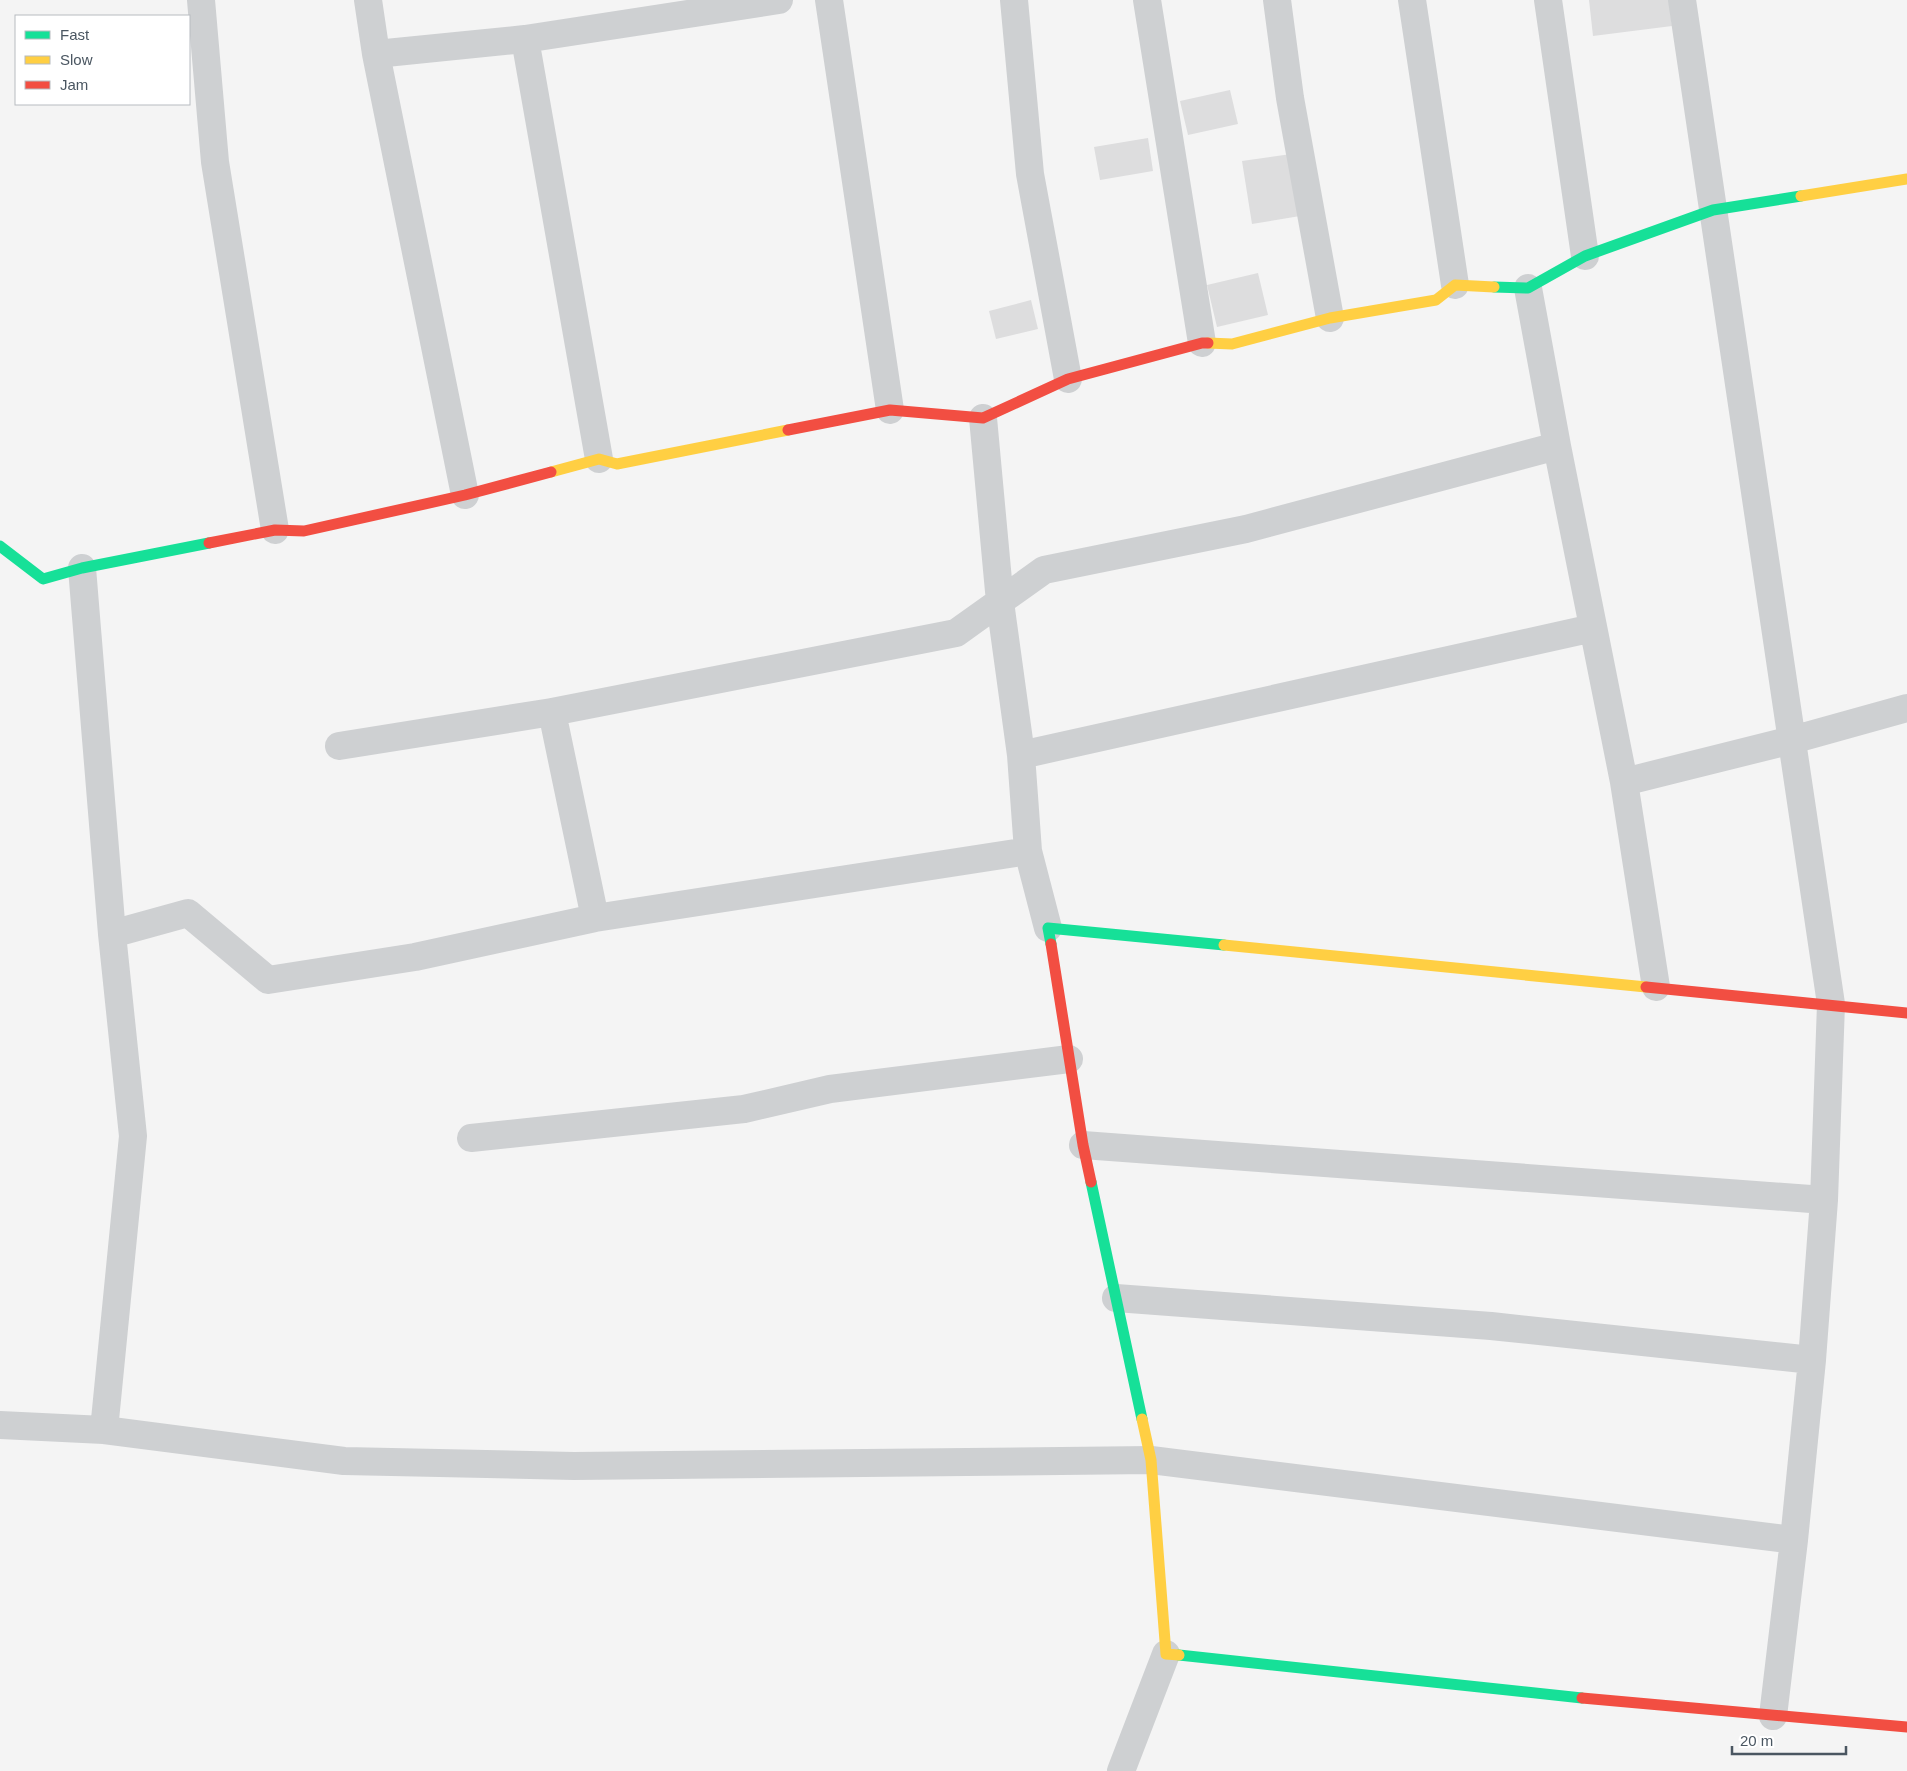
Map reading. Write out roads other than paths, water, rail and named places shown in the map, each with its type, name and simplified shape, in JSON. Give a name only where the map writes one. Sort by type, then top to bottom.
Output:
[{"type":"street","points":[[201,0],[215,162],[274,530]]},
{"type":"street","points":[[368,0],[376,54],[465,495]]},
{"type":"street","points":[[376,54],[525,39],[779,0]]},
{"type":"street","points":[[830,0],[890,410]]},
{"type":"street","points":[[1014,0],[1030,174],[1068,379]]},
{"type":"street","points":[[1147,0],[1202,343]]},
{"type":"street","points":[[1277,0],[1290,98],[1330,318]]},
{"type":"street","points":[[1412,0],[1455,285]]},
{"type":"street","points":[[1548,0],[1585,256]]},
{"type":"street","points":[[1682,0],[1831,1004],[1824,1200],[1812,1360],[1794,1540],[1773,1716]]},
{"type":"street","points":[[525,39],[599,459]]},
{"type":"street","points":[[0,546],[43,579],[82,568],[274,530],[304,531],[465,495],[599,459],[617,464],[890,410],[983,418],[1068,379],[1202,343],[1232,344],[1330,318],[1436,300],[1455,285],[1528,288],[1585,256],[1713,210],[1907,179]]},
{"type":"street","points":[[1528,288],[1557,446],[1624,782],[1656,987]]},
{"type":"street","points":[[983,418],[1000,602],[1021,755],[1028,851],[1048,928],[1083,1145],[1151,1460],[1166,1654],[1121,1771]]},
{"type":"street","points":[[339,746],[552,712],[956,633],[1044,570],[1246,529],[1557,446]]},
{"type":"street","points":[[82,568],[112,934],[133,1136],[104,1430]]},
{"type":"street","points":[[1021,755],[1593,628]]},
{"type":"street","points":[[1624,782],[1792,740],[1907,708]]},
{"type":"street","points":[[552,712],[594,918]]},
{"type":"street","points":[[112,934],[188,914],[268,980],[415,957],[594,918],[1028,851]]},
{"type":"street","points":[[1048,928],[1907,1013]]},
{"type":"street","points":[[471,1138],[744,1109],[830,1089],[1069,1059]]},
{"type":"street","points":[[1083,1145],[1824,1200]]},
{"type":"street","points":[[1116,1298],[1491,1326],[1812,1360]]},
{"type":"street","points":[[0,1425],[104,1430],[344,1461],[574,1466],[1151,1460],[1794,1540]]},
{"type":"street","points":[[1166,1654],[1650,1705],[1907,1727]]}]
